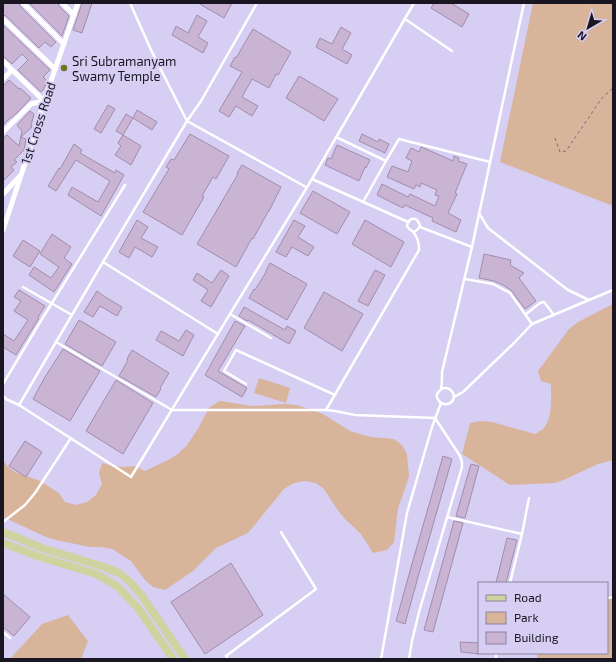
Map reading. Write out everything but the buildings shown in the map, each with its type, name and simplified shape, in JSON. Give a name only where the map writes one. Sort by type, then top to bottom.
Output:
[{"type":"main road","points":[[3,532],[42,548],[119,573],[129,581],[142,596],[184,659]]},
{"type":"main road","points":[[3,543],[37,556],[96,574],[117,586],[138,608],[173,659]]},
{"type":"street","points":[[23,3],[64,44]]},
{"type":"street","points":[[62,3],[74,15]]},
{"type":"street","name":"1st Cross Road","points":[[3,230],[44,101],[78,3]]},
{"type":"street","points":[[3,19],[55,69]]},
{"type":"street","points":[[3,61],[44,101]]},
{"type":"street","points":[[3,79],[12,70]]},
{"type":"street","points":[[3,132],[31,104],[44,101]]},
{"type":"street","points":[[3,194],[21,176]]},
{"type":"lane","points":[[130,3],[152,52],[187,121],[306,187]]},
{"type":"lane","points":[[19,405],[187,121],[201,100],[257,3]]},
{"type":"lane","points":[[3,396],[131,477],[312,179],[413,4],[408,3]]},
{"type":"lane","points":[[524,3],[465,279],[442,372],[441,389],[437,396],[439,401],[443,404],[449,404],[454,397],[463,392],[532,324],[613,290]]},
{"type":"lane","points":[[405,19],[452,51]]},
{"type":"lane","points":[[336,137],[386,161]]},
{"type":"lane","points":[[363,202],[399,139],[490,162]]},
{"type":"lane","points":[[312,179],[408,222]]},
{"type":"lane","points":[[3,384],[125,185]]},
{"type":"lane","points":[[479,213],[488,228],[568,290],[589,300]]},
{"type":"lane","points":[[408,222],[411,219],[417,220],[420,223],[420,227]]},
{"type":"lane","points":[[326,410],[419,250],[419,242],[413,232],[408,228],[408,222]]},
{"type":"lane","points":[[420,227],[472,247]]},
{"type":"lane","points":[[413,232],[417,231],[420,227]]},
{"type":"lane","points":[[103,262],[218,334]]},
{"type":"lane","points":[[465,279],[493,284],[510,293],[532,324]]},
{"type":"lane","points":[[23,287],[72,314]]},
{"type":"lane","points":[[526,314],[540,303],[544,302],[554,315]]},
{"type":"lane","points":[[230,314],[271,338]]},
{"type":"lane","points":[[56,342],[172,410],[326,410],[355,415],[435,418]]},
{"type":"lane","points":[[246,384],[224,371],[236,350],[335,395]]},
{"type":"lane","points":[[441,389],[446,388],[451,390],[454,397]]},
{"type":"lane","points":[[381,659],[407,513],[432,427],[441,403]]},
{"type":"lane","points":[[409,659],[419,612],[462,467],[460,456],[435,418]]},
{"type":"lane","points":[[3,522],[25,505],[30,499],[71,438]]},
{"type":"lane","points":[[510,582],[529,498]]},
{"type":"lane","points":[[447,517],[522,534]]},
{"type":"lane","points":[[228,659],[226,656],[316,589],[281,532]]},
{"type":"lane","points":[[3,632],[10,638]]},
{"type":"path","points":[[554,138],[560,152],[566,151],[602,98],[613,88]]},
{"type":"green space","points":[[533,3],[613,3],[613,206],[500,162]]},
{"type":"green space","points":[[613,304],[613,460],[598,464],[555,483],[510,485],[462,454],[470,423],[481,421],[492,422],[535,434],[543,429],[550,414],[551,384],[541,381],[538,371],[569,329],[578,322]]},
{"type":"green space","points":[[259,378],[290,388],[286,403],[254,393]]},
{"type":"green space","points":[[220,401],[252,406],[285,404],[297,405],[323,414],[350,431],[371,437],[394,439],[402,445],[407,454],[409,476],[398,508],[394,542],[387,550],[373,553],[361,534],[344,518],[324,489],[316,483],[305,481],[294,483],[284,489],[248,533],[216,548],[193,571],[165,590],[153,587],[145,580],[131,561],[112,549],[90,547],[56,540],[46,537],[3,517],[3,459],[7,466],[15,472],[40,481],[59,493],[65,502],[76,505],[87,502],[96,495],[102,484],[99,473],[102,463],[112,466],[135,466],[145,471],[170,459],[187,445],[210,407]]},
{"type":"green space","points":[[613,595],[613,659],[537,659],[537,654],[608,654],[608,596]]},
{"type":"green space","points":[[68,615],[88,641],[81,659],[10,659],[42,624]]},
{"type":"place","name":"Sri Subramanyam Swamy Temple","points":[[64,68]]}]
